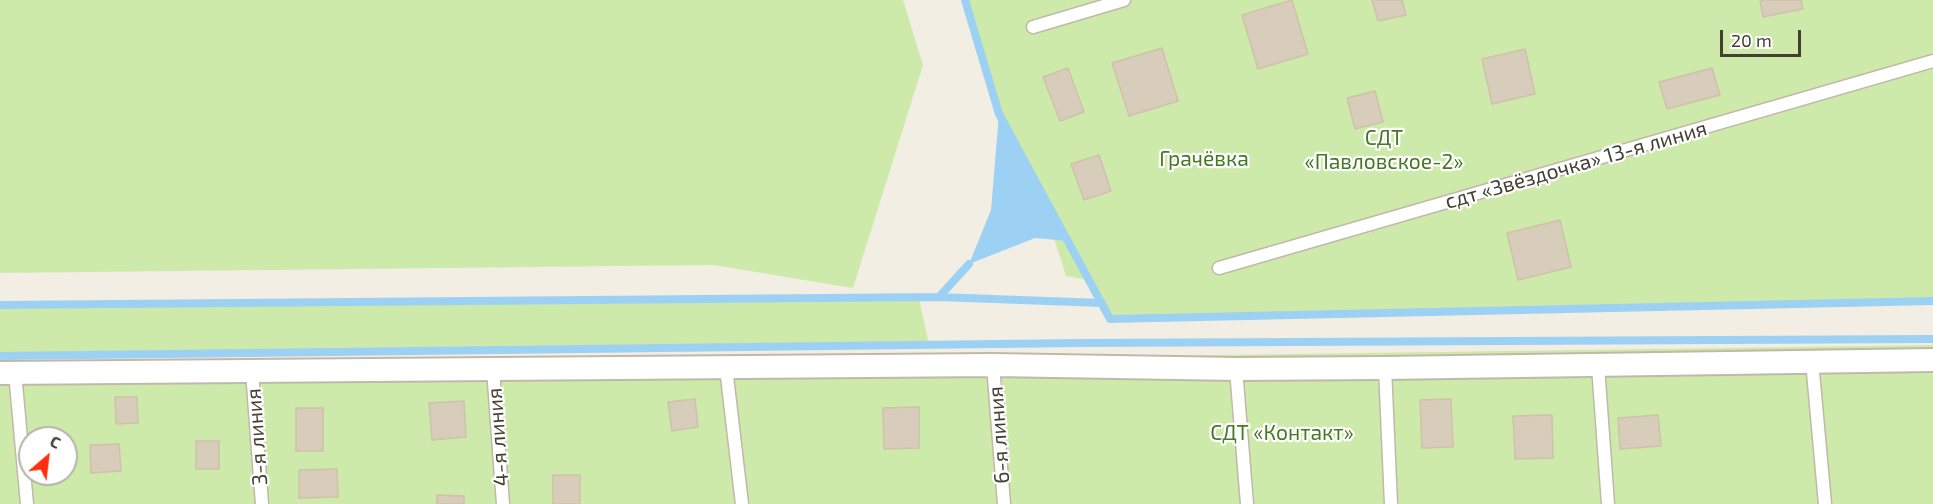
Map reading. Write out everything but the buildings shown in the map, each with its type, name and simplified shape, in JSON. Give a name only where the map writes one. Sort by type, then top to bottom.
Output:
[{"type":"street","points":[[8,373],[993,365],[1236,369],[1385,368],[1933,360]]},
{"type":"lane","points":[[1033,27],[1124,0]]},
{"type":"lane","name":"сдт «Звёздочка» 13-я линия","points":[[1219,268],[1933,61]]},
{"type":"lane","points":[[1812,361],[1825,504]]},
{"type":"lane","name":"6-я линия","points":[[993,365],[1004,504]]},
{"type":"lane","points":[[1598,366],[1608,504]]},
{"type":"lane","points":[[726,368],[741,504]]},
{"type":"lane","points":[[1385,368],[1391,504]]},
{"type":"lane","name":"4-я линия","points":[[494,369],[503,504]]},
{"type":"lane","points":[[1236,369],[1247,504]]},
{"type":"lane","name":"3-я линия","points":[[252,371],[262,504]]},
{"type":"lane","points":[[8,373],[27,504]]},
{"type":"green space","points":[[0,0],[903,0],[923,65],[853,288],[713,265],[0,273]]},
{"type":"green space","name":"Грачёвка","points":[[965,0],[1933,0],[1933,301],[1110,319],[1089,280],[1066,276],[1036,182],[999,114]]},
{"type":"green space","points":[[919,298],[929,345],[0,356],[0,305]]},
{"type":"green space","name":"СДТ «Контакт»","points":[[1933,345],[1933,504],[0,504],[0,370],[297,368]]},
{"type":"water","points":[[999,114],[1068,241],[1035,238],[969,264],[991,210]]},
{"type":"waterway","points":[[965,0],[999,114],[1110,319],[1933,301]]},
{"type":"waterway","points":[[939,297],[969,264]]},
{"type":"waterway","points":[[0,305],[939,297],[1102,303]]},
{"type":"waterway","points":[[0,356],[1080,343],[1933,339]]},
{"type":"park label","name":"СДТ «Павловское-2»","points":[[1384,150]]}]
